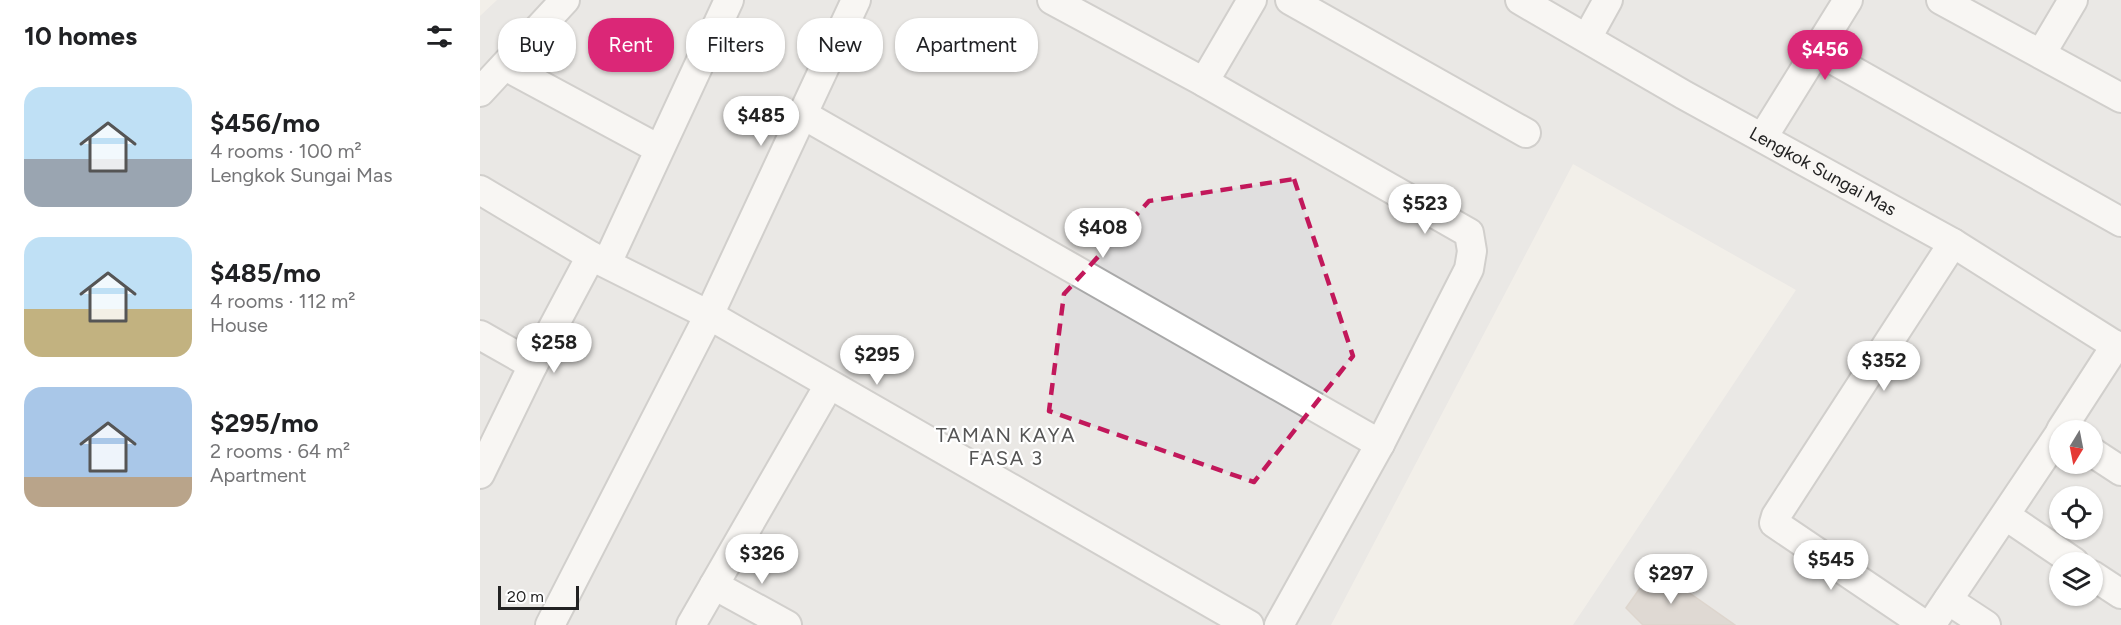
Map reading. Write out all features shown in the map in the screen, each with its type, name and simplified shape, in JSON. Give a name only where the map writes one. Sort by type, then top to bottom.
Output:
[{"type":"street","points":[[549,18],[565,0]]},
{"type":"street","points":[[480,474],[533,365],[599,259],[659,149],[729,0]]},
{"type":"street","points":[[549,625],[709,315],[856,0]]},
{"type":"street","points":[[1052,0],[1204,82],[1468,233],[1472,251],[1469,269],[1380,444],[1279,625]]},
{"type":"street","points":[[1204,82],[1252,0]]},
{"type":"street","points":[[1290,0],[1526,133]]},
{"type":"street","name":"Lengkok Sungai Mas","points":[[1520,0],[1684,95],[1953,243],[2118,347]]},
{"type":"street","points":[[1587,38],[1608,0]]},
{"type":"street","points":[[1763,137],[1848,0]]},
{"type":"street","points":[[1941,0],[2121,98]]},
{"type":"street","points":[[2042,54],[2073,0]]},
{"type":"street","points":[[1816,50],[2121,222]]},
{"type":"street","points":[[480,92],[499,72]]},
{"type":"street","points":[[516,72],[659,149]]},
{"type":"street","points":[[802,114],[1380,444]]},
{"type":"street","points":[[480,190],[599,259],[709,315],[1249,625]]},
{"type":"street","points":[[1925,625],[1774,523],[1776,516],[1953,243]]},
{"type":"street","points":[[480,335],[533,365]]},
{"type":"street","points":[[2068,420],[2118,347]]},
{"type":"street","points":[[691,625],[830,385]]},
{"type":"street","points":[[1931,625],[2049,450]]},
{"type":"street","points":[[2103,459],[2121,471]]},
{"type":"street","points":[[2006,516],[2059,552]]},
{"type":"street","points":[[2103,582],[2121,594]]},
{"type":"street","points":[[714,585],[787,625]]},
{"type":"street","points":[[1948,600],[1986,625]]},
{"type":"highlighted area","points":[[1294,179],[1353,356],[1254,482],[1049,411],[1064,294],[1149,201]]},
{"type":"shaded area","points":[[497,0],[2121,0],[2121,625],[1573,625],[1796,290],[1573,164],[1331,625],[480,625],[480,16]]},
{"type":"building","points":[[1654,568],[1735,625],[1643,625],[1626,608]]},
{"type":"district","name":"TAMAN KAYA FASA 3","points":[[1006,446]]}]
